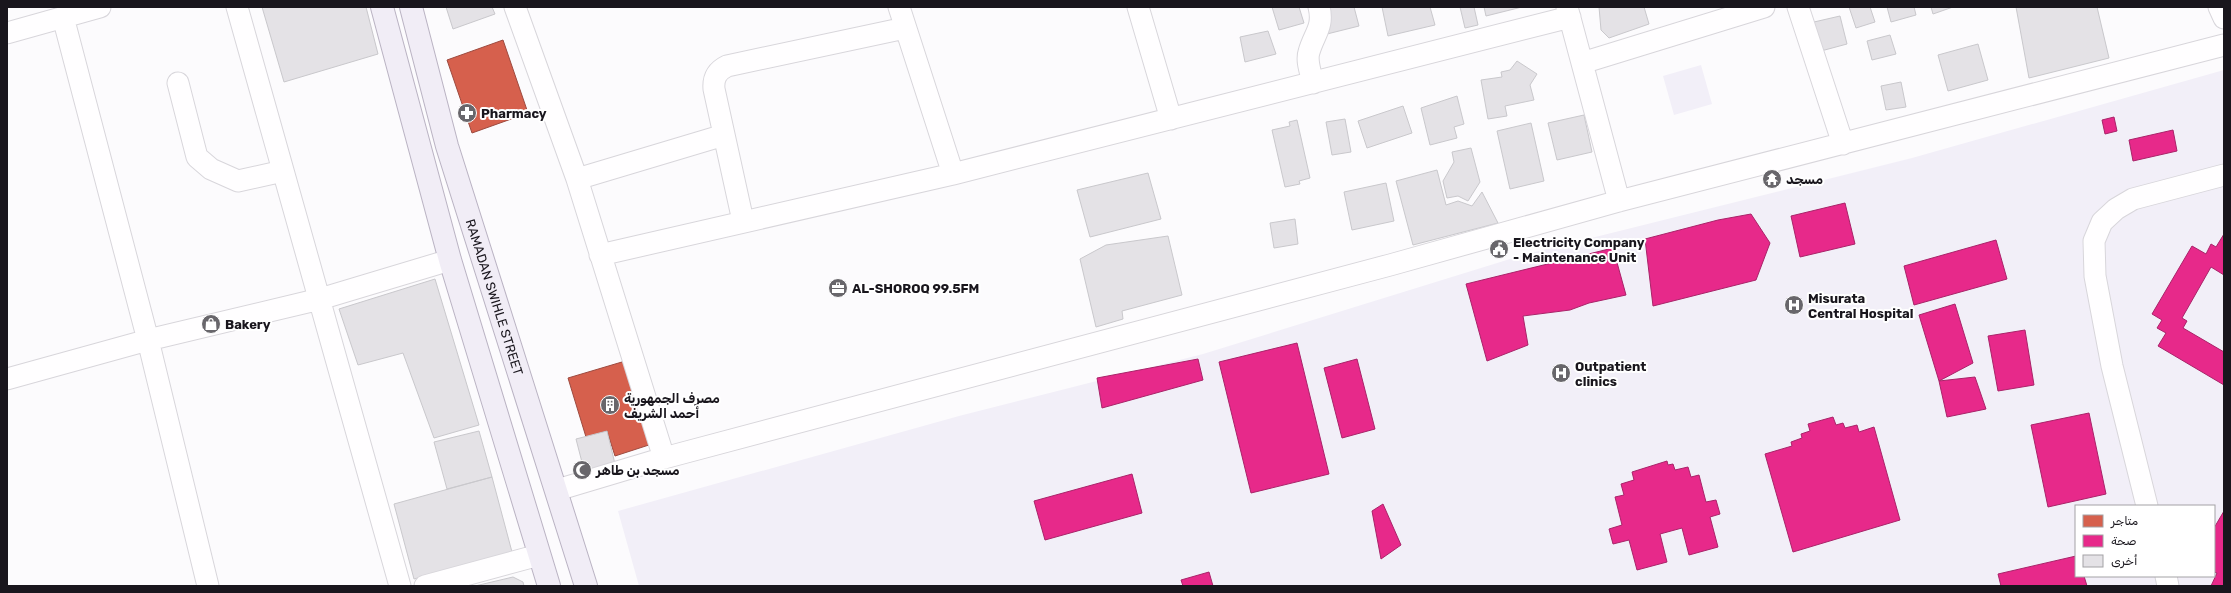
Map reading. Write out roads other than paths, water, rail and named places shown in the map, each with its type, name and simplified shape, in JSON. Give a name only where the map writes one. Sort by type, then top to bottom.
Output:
[{"type":"main road","points":[[382,7],[450,260],[549,586]]},
{"type":"main road","name":"RAMADAN SWIHLE STREET","points":[[411,7],[447,146],[557,490],[586,586]]},
{"type":"street","points":[[7,33],[100,7]]},
{"type":"street","points":[[237,7],[400,586]]},
{"type":"street","points":[[515,7],[577,179],[664,458]]},
{"type":"street","points":[[899,7],[953,174]]},
{"type":"street","points":[[1138,7],[1171,119]]},
{"type":"street","points":[[1313,83],[1309,64],[1309,52],[1317,37],[1322,17],[1319,7]]},
{"type":"street","points":[[1582,63],[1764,7]]},
{"type":"street","points":[[1798,7],[1843,144]]},
{"type":"street","points":[[2219,7],[2224,18]]},
{"type":"street","points":[[600,255],[953,174],[1313,83],[1569,12],[1619,201]]},
{"type":"street","points":[[63,17],[148,340],[208,586]]},
{"type":"street","points":[[743,221],[714,84],[721,69],[905,28]]},
{"type":"street","points":[[557,490],[664,458],[1390,265],[1619,201],[2224,45]]},
{"type":"street","points":[[178,83],[197,157],[211,169],[238,181],[284,171]]},
{"type":"street","points":[[577,179],[668,150],[724,135]]},
{"type":"street","points":[[2147,505],[2112,366],[2094,276],[2094,241],[2102,222],[2116,209],[2133,199],[2224,175]]},
{"type":"street","points":[[7,379],[148,340],[320,299],[450,260]]},
{"type":"street","points":[[425,586],[539,555]]},
{"type":"place","name":"Pharmacy","points":[[467,113]]},
{"type":"place","name":"مسجد","points":[[1772,179]]},
{"type":"place","name":"Electricity Company - Maintenance Unit","points":[[1499,249]]},
{"type":"place","name":"AL-SHOROQ 99.5FM","points":[[838,288]]},
{"type":"place","name":"Misurata Central Hospital","points":[[1794,305]]},
{"type":"place","name":"Bakery","points":[[211,324]]},
{"type":"place","name":"Outpatient clinics","points":[[1561,373]]},
{"type":"place","name":"مصرف الجمهورية أحمد الشريف","points":[[610,405]]},
{"type":"place","name":"مسجد بن طاهر","points":[[582,470]]}]
